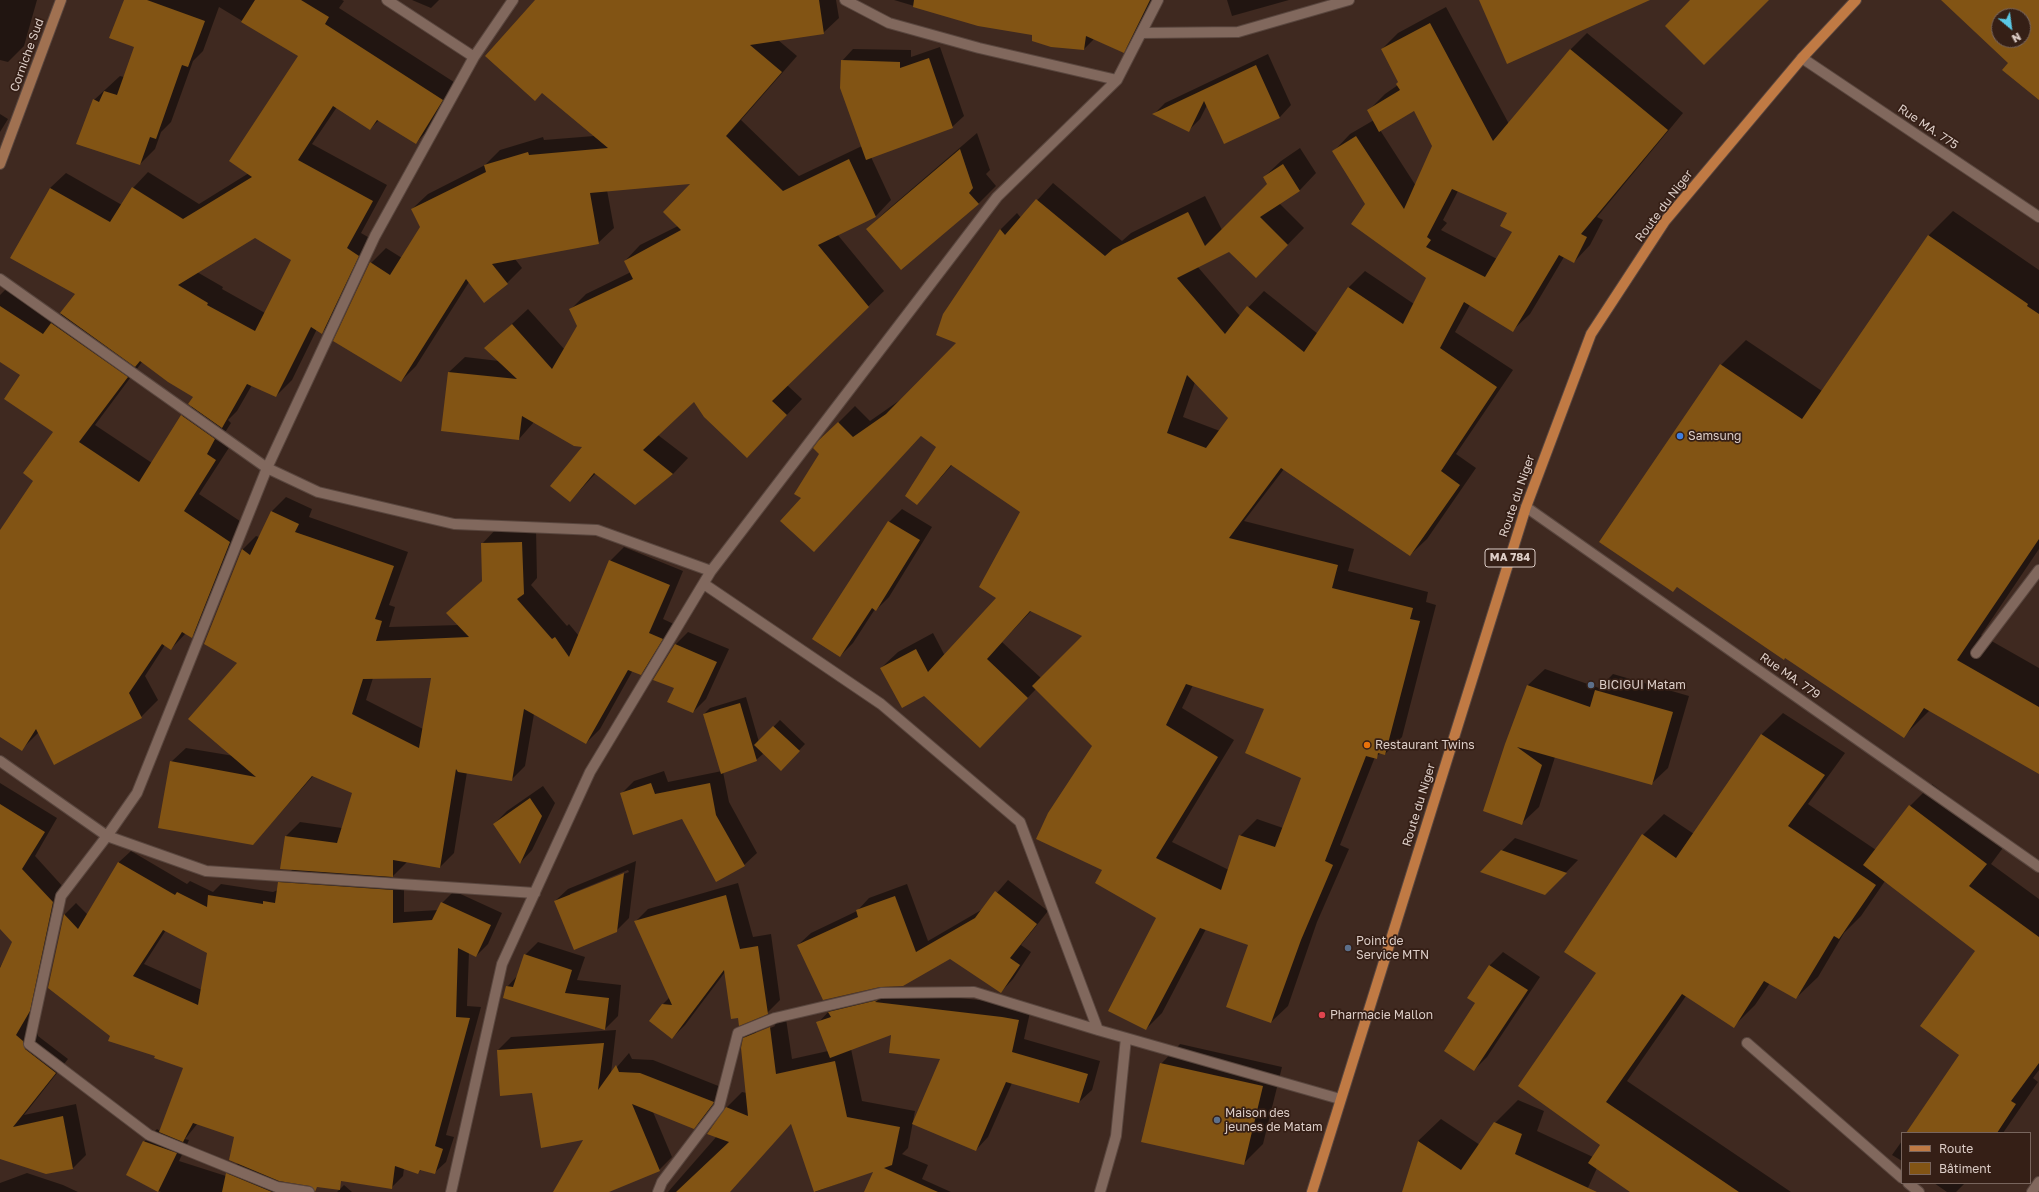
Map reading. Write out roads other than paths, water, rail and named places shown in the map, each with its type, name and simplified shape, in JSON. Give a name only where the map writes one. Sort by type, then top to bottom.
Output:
[{"type":"main road","name":"Corniche Sud","points":[[0,164],[61,0]]},
{"type":"main road","name":"Route du Niger","points":[[1312,1192],[1526,507],[1591,334],[1665,221],[1802,58],[1856,0]]},
{"type":"street","points":[[386,0],[474,57]]},
{"type":"street","points":[[309,1192],[277,1188],[149,1135],[29,1044],[61,896],[107,836],[137,793],[267,468],[375,236],[474,57],[513,0]]},
{"type":"street","points":[[845,0],[897,25],[979,48],[1117,80]]},
{"type":"street","points":[[451,1192],[502,964],[590,772],[711,571],[998,197],[1117,80],[1158,0]]},
{"type":"street","points":[[1142,33],[1238,32],[1349,0]]},
{"type":"street","name":"Rue MA. 775","points":[[1802,58],[2039,217]]},
{"type":"street","points":[[0,279],[267,468],[318,492],[454,524],[597,530],[711,571]]},
{"type":"street","name":"Rue MA. 779","points":[[1526,507],[2039,867]]},
{"type":"street","points":[[1976,653],[2039,570]]},
{"type":"street","points":[[704,584],[881,704],[1020,822],[1098,1030]]},
{"type":"street","points":[[0,761],[107,836],[206,871],[534,893]]},
{"type":"street","points":[[658,1192],[662,1182],[720,1107],[738,1033],[776,1018],[881,993],[974,992],[1098,1030],[1340,1099]]},
{"type":"street","points":[[1100,1192],[1116,1136],[1126,1038]]},
{"type":"street","points":[[1746,1044],[1901,1177]]},
{"type":"street","points":[[2032,1192],[2039,1182]]},
{"type":"street","points":[[1909,1184],[1919,1192]]},
{"type":"place","name":"Samsung","points":[[1680,436]]},
{"type":"place","name":"BICIGUI Matam","points":[[1591,685]]},
{"type":"place","name":"Restaurant Twins","points":[[1367,745]]},
{"type":"place","name":"Point de Service MTN","points":[[1348,948]]},
{"type":"place","name":"Pharmacie Mallon","points":[[1322,1015]]},
{"type":"place","name":"Maison des jeunes de Matam","points":[[1217,1120]]}]
